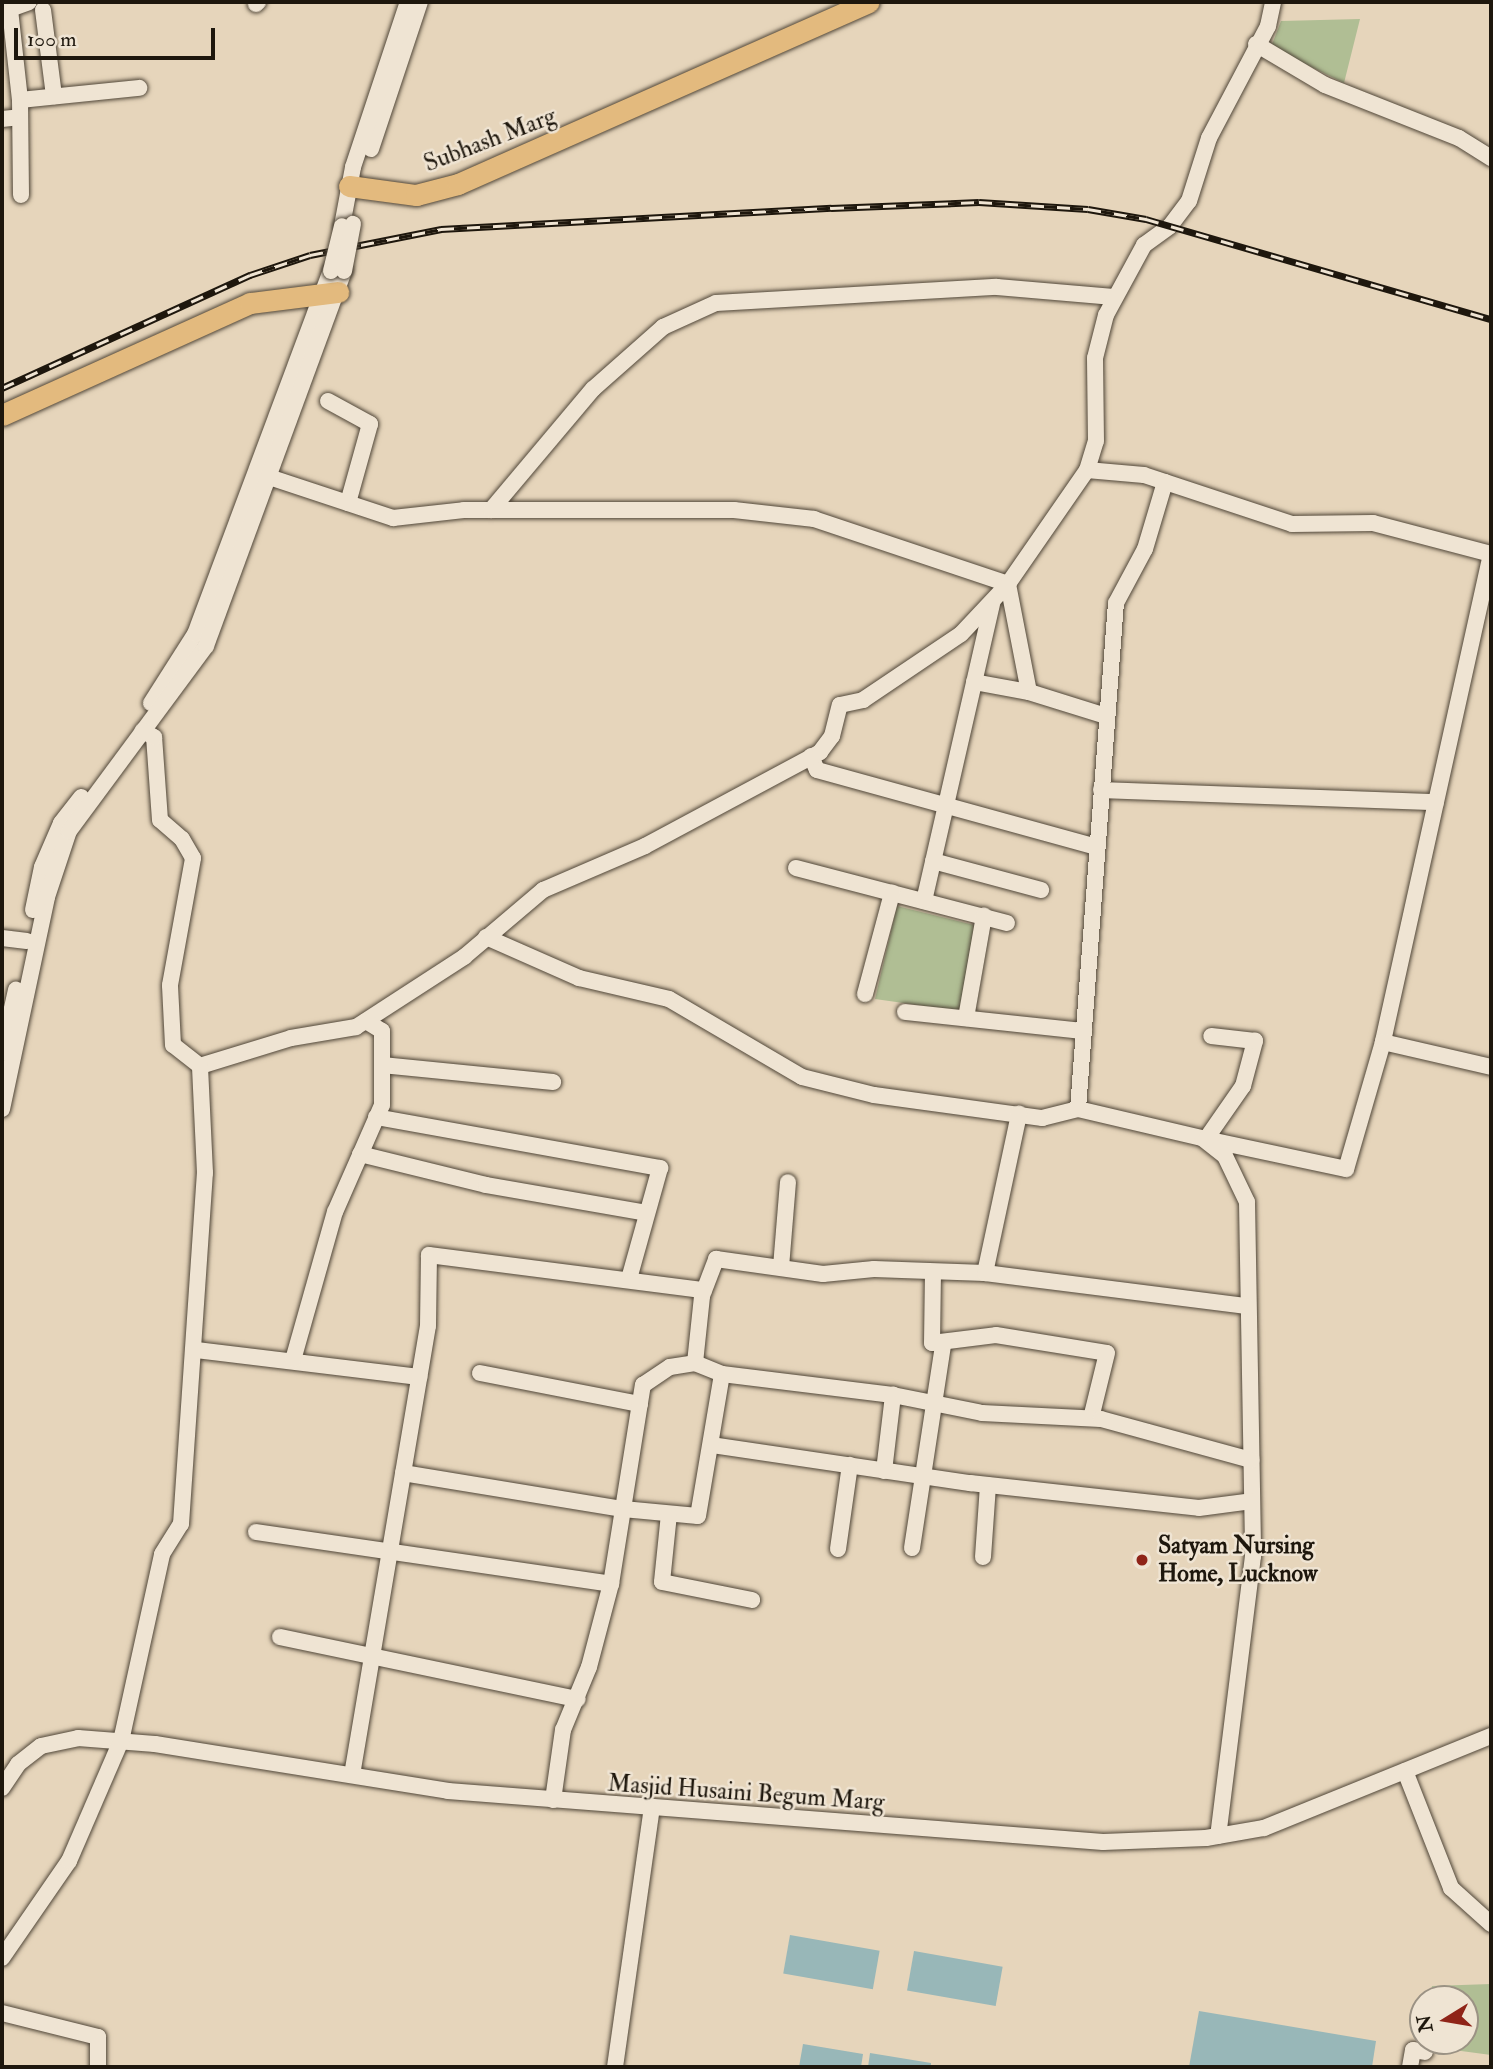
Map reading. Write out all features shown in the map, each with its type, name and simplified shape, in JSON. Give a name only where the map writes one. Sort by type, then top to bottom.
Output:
[{"type":"main road","name":"Subhash Marg","points":[[354,186],[416,195],[458,184],[868,2]]},
{"type":"main road","points":[[2,415],[250,303],[334,282]]},
{"type":"street","points":[[2,1109],[47,897],[69,831],[206,646],[269,477],[334,282],[354,186],[408,2]]},
{"type":"street","points":[[354,186],[420,2]]},
{"type":"street","points":[[200,1066],[366,1021],[486,937],[543,890],[645,846],[811,757],[832,736],[840,705],[863,700],[961,635],[1009,584],[1087,470],[1096,441],[1095,358],[1114,297],[1144,246],[1170,226],[1189,201],[1209,138],[1256,44],[1268,26],[1273,2]]},
{"type":"street","points":[[21,195],[20,100],[10,9],[36,6],[54,96]]},
{"type":"street","points":[[1256,44],[1325,85],[1459,138],[1491,158]]},
{"type":"street","points":[[20,100],[139,88]]},
{"type":"street","points":[[2,119],[20,117]]},
{"type":"street","points":[[2,1053],[42,867],[61,823],[142,718],[195,634],[334,282]]},
{"type":"street","points":[[491,510],[593,389],[663,327],[716,303],[997,287],[1114,297]]},
{"type":"street","points":[[328,401],[370,424],[348,503]]},
{"type":"street","points":[[486,937],[579,978],[669,999],[802,1077],[874,1095],[1042,1118],[1078,1109],[1204,1139],[1346,1168],[1383,1042],[1491,554],[1373,523],[1292,524],[1165,482],[1087,470]]},
{"type":"street","points":[[269,477],[393,519],[491,510],[734,510],[814,519],[1009,584]]},
{"type":"street","points":[[1078,1109],[1116,603],[1145,549],[1165,482]]},
{"type":"street","points":[[1009,584],[1030,692]]},
{"type":"street","points":[[924,901],[993,601]]},
{"type":"street","points":[[974,681],[1030,692],[1106,716]]},
{"type":"street","points":[[2,1958],[69,1861],[121,1741],[162,1554],[181,1524],[196,1350],[205,1173],[200,1066],[173,1045],[170,985],[193,858],[183,839],[160,820],[154,737],[143,731]]},
{"type":"street","points":[[811,757],[817,770],[1097,847]]},
{"type":"street","points":[[1101,790],[1436,802]]},
{"type":"street","points":[[933,861],[1041,890]]},
{"type":"street","points":[[796,868],[1007,923]]},
{"type":"street","points":[[865,994],[892,893]]},
{"type":"street","points":[[966,1018],[984,916]]},
{"type":"street","points":[[2,939],[27,941]]},
{"type":"street","points":[[905,1012],[1084,1031]]},
{"type":"street","points":[[293,1360],[335,1212],[376,1117],[382,1065],[382,1031],[366,1021]]},
{"type":"street","points":[[1204,1139],[1243,1086],[1255,1041],[1211,1036]]},
{"type":"street","points":[[1383,1042],[1491,1067]]},
{"type":"street","points":[[382,1065],[553,1082]]},
{"type":"street","points":[[985,1273],[1019,1114]]},
{"type":"street","points":[[376,1117],[660,1168],[629,1279]]},
{"type":"street","points":[[1204,1139],[1225,1156],[1247,1202],[1253,1556],[1218,1836]]},
{"type":"street","points":[[360,1154],[486,1185],[646,1213]]},
{"type":"street","points":[[781,1268],[789,1182]]},
{"type":"street","points":[[352,1775],[419,1377],[431,1252],[704,1290]]},
{"type":"street","points":[[695,1363],[704,1290],[716,1259],[823,1275],[874,1269],[985,1273],[1247,1306]]},
{"type":"street","points":[[933,1272],[932,1343],[943,1345],[996,1335],[1107,1353],[1091,1418]]},
{"type":"street","points":[[912,1548],[943,1345]]},
{"type":"street","points":[[196,1350],[419,1377]]},
{"type":"street","points":[[553,1800],[563,1730],[578,1699],[611,1584],[643,1385],[670,1367],[695,1363],[722,1374],[893,1395],[982,1413],[1091,1418],[1251,1460]]},
{"type":"street","points":[[480,1373],[640,1404]]},
{"type":"street","points":[[403,1473],[623,1510],[701,1514],[722,1374]]},
{"type":"street","points":[[884,1471],[893,1395]]},
{"type":"street","points":[[712,1445],[988,1485],[1199,1508],[1252,1501]]},
{"type":"street","points":[[838,1549],[850,1465]]},
{"type":"street","points":[[983,1557],[988,1485]]},
{"type":"street","points":[[669,1514],[662,1582],[752,1600]]},
{"type":"street","points":[[256,1532],[611,1584]]},
{"type":"street","points":[[280,1637],[578,1699]]},
{"type":"street","name":"Masjid Husaini Begum Marg","points":[[2,1788],[18,1764],[41,1746],[78,1738],[121,1741],[352,1775],[553,1800],[1103,1842],[1218,1836],[1264,1828],[1491,1736]]},
{"type":"street","points":[[1405,1771],[1451,1888],[1491,1924]]},
{"type":"street","points":[[615,2067],[652,1808]]},
{"type":"street","points":[[2,2014],[98,2036],[98,2067]]},
{"type":"green space","points":[[1360,19],[1344,83],[1271,47],[1281,21]]},
{"type":"green space","points":[[897,906],[974,925],[960,1011],[875,999]]},
{"type":"green space","points":[[1491,1984],[1491,2055],[1479,2053],[1479,1985],[1462,1985]]},
{"type":"water","points":[[790,1935],[880,1951],[873,1989],[783,1973]]},
{"type":"water","points":[[914,1951],[1003,1967],[996,2006],[907,1990]]},
{"type":"water","points":[[1199,2011],[1376,2041],[1372,2067],[1189,2067]]},
{"type":"water","points":[[803,2044],[863,2054],[861,2067],[799,2067]]},
{"type":"water","points":[[870,2053],[931,2063],[931,2067],[868,2067]]},
{"type":"railway","points":[[2,388],[250,275],[310,255],[441,229],[831,208],[979,202],[1088,209],[1146,219],[1491,319]]},
{"type":"place","name":"Satyam Nursing Home, Lucknow","points":[[1142,1560]]}]
